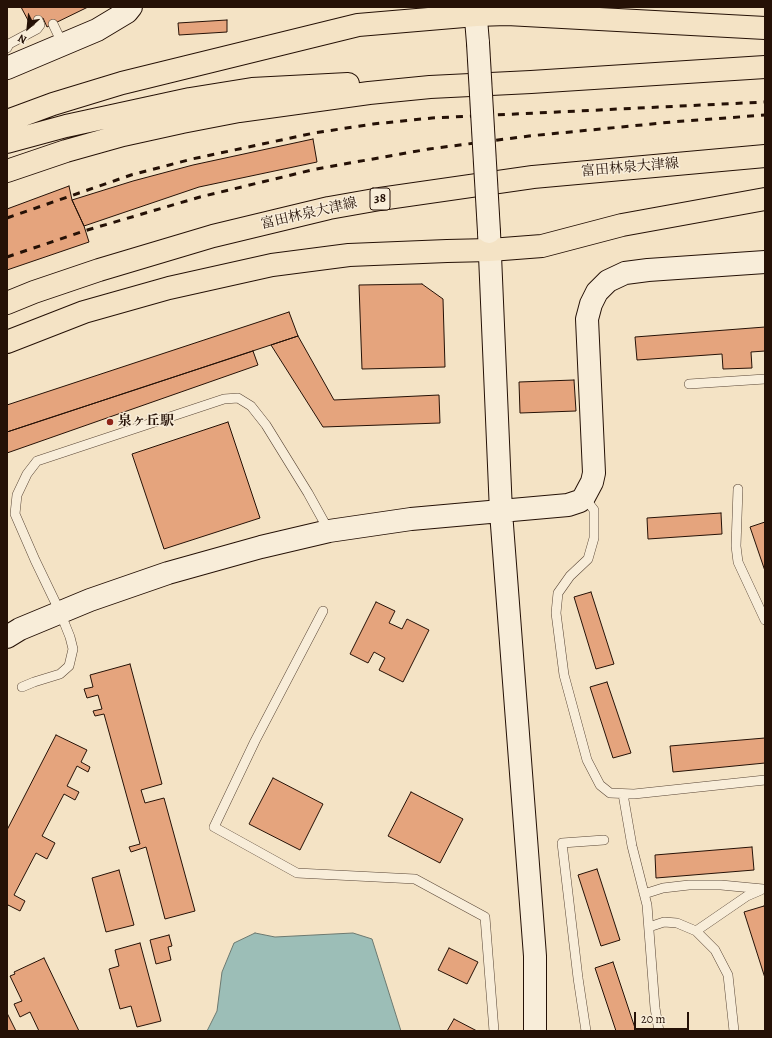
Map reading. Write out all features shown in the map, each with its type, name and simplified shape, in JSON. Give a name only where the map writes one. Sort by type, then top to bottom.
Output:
[{"type":"main road","points":[[7,121],[53,104],[122,83],[358,25],[476,11],[765,28]]},
{"type":"main road","points":[[7,171],[66,151],[123,135],[182,122],[239,111],[369,93],[430,87],[765,67]]},
{"type":"main road","points":[[7,142],[66,126],[190,100],[252,89],[386,83],[490,84]]},
{"type":"main road","name":"富田林泉大津線","points":[[7,303],[34,292],[99,270],[212,236],[329,208],[380,199],[533,177],[765,156]]},
{"type":"main road","points":[[7,342],[84,312],[169,288],[272,265],[349,255],[447,251],[490,241],[542,246],[622,225],[765,199]]},
{"type":"main road","name":"38","points":[[7,308],[34,292]]},
{"type":"street","points":[[7,61],[63,44],[97,30],[128,12],[131,7]]},
{"type":"street","points":[[476,11],[490,241],[501,512],[535,956],[535,1031]]},
{"type":"street","points":[[7,637],[60,612],[90,600],[168,573],[262,547],[329,531],[411,519],[568,505],[580,501],[584,497],[592,482],[594,473],[587,319],[591,304],[597,292],[608,280],[625,273],[765,262]]},
{"type":"lane","points":[[7,61],[9,44],[37,29],[40,25],[38,20]]},
{"type":"lane","points":[[53,24],[63,44]]},
{"type":"lane","points":[[688,384],[765,379]]},
{"type":"lane","points":[[22,687],[60,674],[69,666],[73,649],[60,612],[15,514],[17,495],[27,474],[37,461],[224,399],[238,398],[251,406],[261,418],[308,493],[329,531]]},
{"type":"lane","points":[[738,489],[736,546],[738,562],[765,620]]},
{"type":"lane","points":[[584,497],[594,510],[594,538],[588,559],[570,576],[558,593],[556,613],[564,675],[587,760],[600,785],[610,793],[634,794],[765,780]]},
{"type":"lane","points":[[323,611],[254,741],[214,827],[297,874],[415,879],[485,917],[494,1031]]},
{"type":"lane","points":[[623,794],[632,846],[647,905],[655,1008],[659,1031]]},
{"type":"lane","points":[[586,1031],[578,978],[562,843],[604,840]]},
{"type":"lane","points":[[644,894],[663,888],[689,885],[721,885],[764,889]]},
{"type":"lane","points":[[696,930],[747,896],[764,889]]},
{"type":"lane","points":[[649,927],[664,922],[677,923],[696,930],[715,950],[728,975],[734,1031]]},
{"type":"water","points":[[255,933],[275,937],[353,933],[372,939],[401,1031],[207,1031],[217,1011],[222,972],[234,943]]},
{"type":"building","points":[[21,7],[88,7],[47,27],[43,18],[30,24]]},
{"type":"building","points":[[227,20],[227,32],[179,35],[178,23]]},
{"type":"building","points":[[313,139],[317,162],[199,187],[84,226],[72,200],[133,181],[193,165]]},
{"type":"building","points":[[69,186],[72,200],[84,226],[89,242],[7,270],[7,209]]},
{"type":"building","points":[[422,284],[443,299],[445,367],[362,369],[359,285]]},
{"type":"building","points":[[289,312],[298,336],[7,432],[7,405]]},
{"type":"building","points":[[765,327],[765,351],[751,352],[752,368],[723,369],[722,354],[637,360],[635,337]]},
{"type":"building","points":[[298,336],[334,400],[439,395],[440,423],[323,427],[271,345]]},
{"type":"building","points":[[253,351],[258,365],[7,453],[7,432]]},
{"type":"building","points":[[574,380],[576,411],[520,413],[519,382]]},
{"type":"building","points":[[228,422],[260,518],[164,549],[132,454]]},
{"type":"building","points":[[721,513],[722,534],[648,539],[647,518]]},
{"type":"building","points":[[765,522],[765,571],[750,527]]},
{"type":"building","points":[[591,592],[614,664],[596,669],[574,597]]},
{"type":"building","points":[[376,602],[395,611],[389,623],[402,629],[407,619],[429,630],[403,682],[379,670],[385,658],[374,652],[368,663],[350,654]]},
{"type":"building","points":[[130,664],[162,784],[141,790],[145,803],[164,798],[195,911],[165,919],[146,847],[131,852],[129,847],[140,844],[104,714],[95,716],[93,711],[102,709],[98,695],[87,698],[84,689],[93,687],[90,675]]},
{"type":"building","points":[[607,682],[631,753],[613,758],[590,687]]},
{"type":"building","points":[[56,735],[87,750],[81,762],[90,767],[88,772],[77,766],[67,786],[79,792],[75,800],[64,794],[42,836],[55,843],[47,859],[36,853],[14,895],[25,901],[20,911],[8,905],[7,907],[7,830]]},
{"type":"building","points":[[765,738],[765,763],[673,772],[670,746]]},
{"type":"building","points":[[273,778],[323,804],[300,850],[249,824]]},
{"type":"building","points":[[411,792],[463,819],[440,863],[388,836]]},
{"type":"building","points":[[752,847],[754,870],[656,878],[655,855]]},
{"type":"building","points":[[597,869],[620,940],[601,946],[578,875]]},
{"type":"building","points":[[119,870],[134,925],[106,932],[92,878]]},
{"type":"building","points":[[764,906],[765,909],[765,978],[744,912]]},
{"type":"building","points":[[169,935],[172,946],[168,947],[171,960],[156,964],[150,940]]},
{"type":"building","points":[[140,943],[161,1021],[137,1027],[131,1006],[120,1009],[109,969],[119,966],[115,950]]},
{"type":"building","points":[[449,948],[478,962],[467,984],[438,970]]},
{"type":"building","points":[[44,958],[79,1031],[39,1031],[30,1012],[20,1017],[14,1004],[22,1001],[10,976],[15,974],[14,972]]},
{"type":"building","points":[[613,962],[636,1031],[616,1031],[595,968]]},
{"type":"building","points":[[7,1013],[16,1031],[7,1031]]},
{"type":"building","points":[[454,1019],[477,1031],[447,1031]]},
{"type":"railway","points":[[7,218],[131,175],[192,159],[314,133],[373,124],[432,118],[765,102]]},
{"type":"railway","points":[[7,257],[84,231],[200,197],[316,169],[429,149],[529,136],[672,122],[765,115]]},
{"type":"place","name":"泉ヶ丘駅","points":[[110,422]]}]
